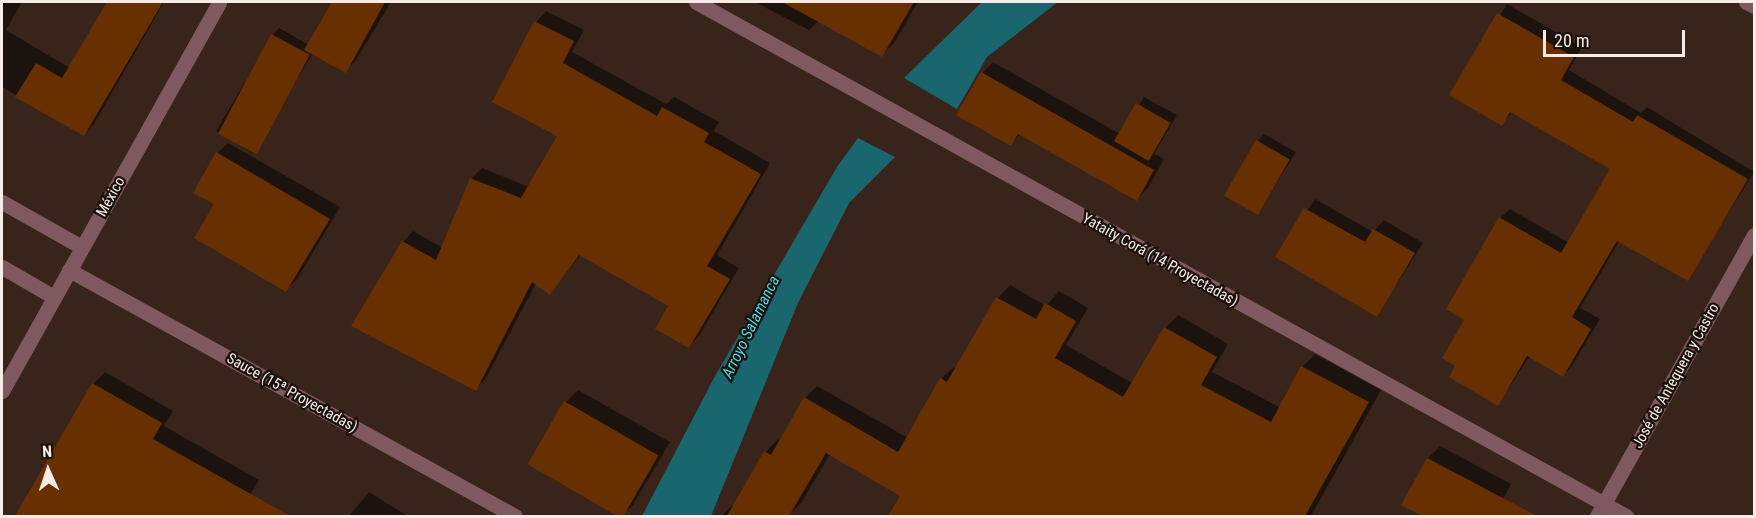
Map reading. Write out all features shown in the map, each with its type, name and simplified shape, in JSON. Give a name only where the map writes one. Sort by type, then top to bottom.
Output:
[{"type":"street","name":"México","points":[[2,391],[219,2]]},
{"type":"street","name":"Yataity Corá (14 Proyectadas)","points":[[696,2],[1600,510],[1626,516]]},
{"type":"street","points":[[1746,2],[1755,6]]},
{"type":"street","points":[[2,202],[82,247]]},
{"type":"street","name":"José de Antequera y Castro","points":[[1600,510],[1755,235]]},
{"type":"street","points":[[2,267],[54,297]]},
{"type":"street","name":"Sauce (15ª Proyectadas)","points":[[69,270],[515,516]]},
{"type":"water","points":[[982,2],[1058,2],[987,57],[957,109],[904,78]]},
{"type":"water","name":"Arroyo Salamanca","points":[[858,138],[895,157],[849,203],[798,303],[711,516],[642,516],[715,376],[837,167]]},
{"type":"building","points":[[107,2],[163,2],[84,136],[15,97],[36,63],[62,78]]},
{"type":"building","points":[[332,2],[385,2],[346,73],[304,50]]},
{"type":"building","points":[[782,2],[914,2],[882,57]]},
{"type":"building","points":[[1497,13],[1574,57],[1561,80],[1633,122],[1637,115],[1748,179],[1688,281],[1617,241],[1572,317],[1591,329],[1563,377],[1527,356],[1498,406],[1449,377],[1455,366],[1442,358],[1464,320],[1446,309],[1499,217],[1561,253],[1610,169],[1510,112],[1502,126],[1449,95]]},
{"type":"building","points":[[534,21],[574,41],[563,63],[657,116],[662,107],[709,133],[704,142],[761,174],[707,266],[730,279],[689,348],[655,329],[668,306],[579,255],[550,295],[532,282],[476,391],[351,326],[402,241],[436,260],[470,178],[521,198],[557,136],[492,102]]},
{"type":"building","points":[[271,34],[310,55],[257,154],[218,134]]},
{"type":"building","points":[[981,72],[1154,170],[1137,201],[1018,134],[1011,146],[956,115]]},
{"type":"building","points":[[1136,103],[1171,123],[1149,161],[1114,141]]},
{"type":"building","points":[[1256,140],[1290,160],[1258,215],[1224,195]]},
{"type":"building","points":[[216,152],[330,219],[286,292],[194,238],[214,204],[193,193]]},
{"type":"building","points":[[1304,208],[1365,242],[1373,229],[1415,253],[1377,317],[1275,257]]},
{"type":"building","points":[[996,297],[1036,319],[1045,303],[1076,321],[1055,358],[1123,397],[1164,327],[1217,357],[1201,385],[1271,422],[1301,366],[1369,402],[1305,516],[888,516],[900,496],[826,453],[789,516],[727,516],[764,451],[771,455],[804,397],[898,452],[940,378],[947,382]]},
{"type":"building","points":[[92,383],[162,423],[153,439],[290,516],[15,516]]},
{"type":"building","points":[[564,401],[658,456],[623,516],[617,516],[528,464]]},
{"type":"building","points":[[1427,458],[1537,516],[1422,516],[1401,505]]}]
